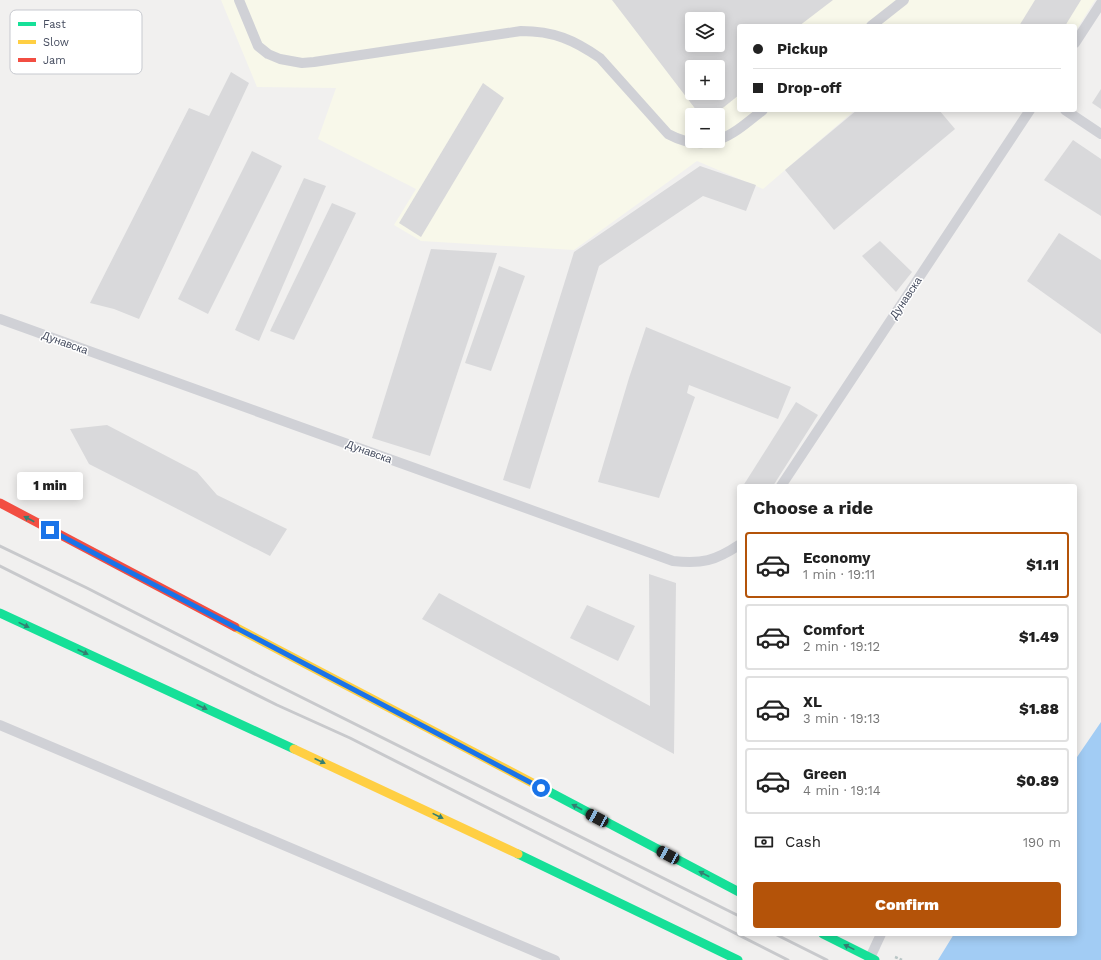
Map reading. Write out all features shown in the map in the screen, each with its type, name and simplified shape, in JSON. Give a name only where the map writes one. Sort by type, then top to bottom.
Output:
[{"type":"main road","points":[[0,503],[737,891]]},
{"type":"main road","points":[[0,613],[390,793],[734,958]]},
{"type":"main road","points":[[827,936],[875,960]]},
{"type":"lane","points":[[239,0],[258,46],[268,54],[291,62],[314,62],[522,31],[539,31],[556,35],[586,49],[600,58],[668,134],[678,140],[685,142]]},
{"type":"lane","points":[[873,24],[904,0]]},
{"type":"lane","points":[[1077,39],[1101,3]]},
{"type":"lane","points":[[725,138],[760,112]]},
{"type":"lane","name":"Дунавска","points":[[782,484],[1029,112]]},
{"type":"lane","points":[[1068,112],[1101,134]]},
{"type":"lane","name":"Дунавска","points":[[0,320],[673,561],[693,563],[710,560],[728,553],[737,546]]},
{"type":"lane","points":[[0,725],[555,960]]},
{"type":"lane","points":[[870,960],[880,936]]},
{"type":"shaded area","points":[[221,0],[1095,0],[1077,29],[1077,24],[737,24],[737,112],[853,112],[763,189],[697,161],[574,250],[421,241],[394,225],[416,189],[318,139],[336,88],[257,87]]},
{"type":"water","points":[[1101,722],[1101,960],[938,960],[953,936],[1077,936],[1077,757]]},
{"type":"building","points":[[612,0],[833,0],[802,24],[737,24],[737,97],[723,108],[695,108],[689,100],[725,100],[725,60],[685,60],[685,95]]},
{"type":"building","points":[[1035,0],[1081,0],[1066,24],[1020,24]]},
{"type":"building","points":[[231,72],[249,83],[139,319],[114,309],[90,303],[189,108],[209,116]]},
{"type":"building","points":[[483,83],[504,98],[421,237],[399,223]]},
{"type":"building","points":[[1101,89],[1101,109],[1092,103]]},
{"type":"building","points":[[855,112],[941,112],[955,129],[834,230],[785,170]]},
{"type":"building","points":[[1073,140],[1101,159],[1101,216],[1044,180]]},
{"type":"building","points":[[252,151],[282,166],[208,314],[178,299]]},
{"type":"building","points":[[700,166],[756,185],[746,211],[703,196],[599,266],[530,489],[503,480],[574,252]]},
{"type":"building","points":[[304,178],[326,186],[259,341],[235,330]]},
{"type":"building","points":[[332,203],[356,213],[294,340],[270,331]]},
{"type":"building","points":[[1059,233],[1101,260],[1101,334],[1027,281]]},
{"type":"building","points":[[880,241],[912,272],[896,292],[862,256]]},
{"type":"building","points":[[431,249],[497,253],[430,456],[372,438]]},
{"type":"building","points":[[499,266],[525,276],[491,371],[465,363]]},
{"type":"building","points":[[646,327],[791,387],[778,419],[689,385],[687,393],[695,397],[659,498],[598,482]]},
{"type":"building","points":[[796,402],[818,415],[774,484],[744,484]]},
{"type":"building","points":[[107,425],[197,472],[217,495],[287,529],[270,556],[89,464],[70,429]]},
{"type":"building","points":[[649,574],[676,583],[674,754],[422,619],[439,593],[650,706]]},
{"type":"building","points":[[587,605],[635,626],[618,661],[570,638]]},
{"type":"railway","points":[[0,546],[87,588],[257,675],[737,915]]},
{"type":"railway","points":[[0,566],[277,705],[350,738],[737,934]]},
{"type":"railway","points":[[741,936],[788,960]]},
{"type":"railway","points":[[779,936],[827,960]]},
{"type":"traffic: fast","points":[[0,613],[294,749]]},
{"type":"traffic: fast","points":[[544,789],[737,891]]},
{"type":"traffic: fast","points":[[518,854],[738,960]]},
{"type":"traffic: fast","points":[[827,936],[875,960]]},
{"type":"traffic: slow","points":[[235,627],[544,789]]},
{"type":"traffic: slow","points":[[294,749],[518,854]]},
{"type":"traffic: jam","points":[[0,503],[235,627]]},
{"type":"route","points":[[50,530],[541,788]]}]
